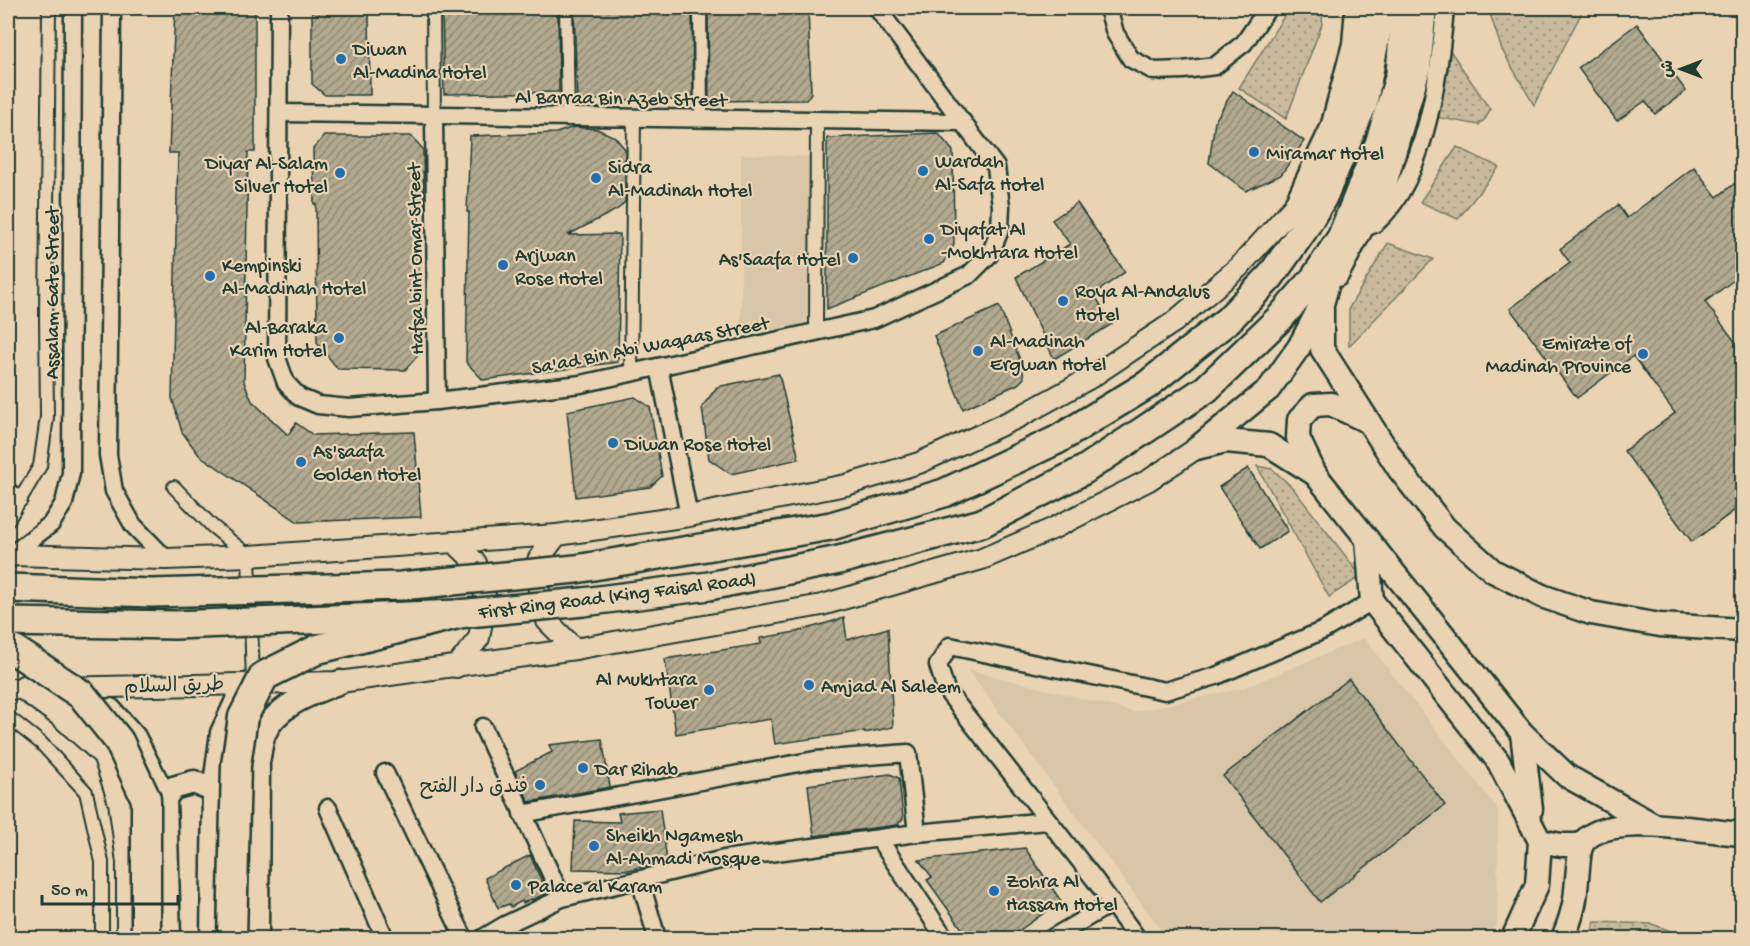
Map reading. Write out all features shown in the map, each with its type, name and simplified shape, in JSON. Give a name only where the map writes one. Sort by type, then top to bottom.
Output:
[{"type":"highway","name":"First Ring Road (King Faisal Road)","points":[[8,588],[152,593],[389,587],[576,569],[831,526],[944,493],[1057,440],[1147,385],[1228,320],[1270,277],[1302,232],[1323,197],[1364,104],[1392,10]]},
{"type":"highway","name":"First Ring Road (King Faisal Road)","points":[[8,622],[175,625],[458,614],[583,602],[709,586],[839,560],[982,523],[1084,470],[1206,389],[1280,319],[1351,234],[1400,74],[1392,10]]},
{"type":"highway","points":[[232,939],[236,765],[243,717],[264,676],[318,650],[458,614]]},
{"type":"highway","points":[[8,648],[82,695],[119,741],[146,798],[146,939]]},
{"type":"main road","points":[[1197,448],[1269,389],[1299,347],[1322,304],[1351,234],[1385,184],[1419,68],[1392,10],[1354,44],[1332,128],[1296,204]]},
{"type":"main road","points":[[1354,44],[1364,104]]},
{"type":"main road","points":[[1380,141],[1419,68]]},
{"type":"main road","points":[[1322,304],[1322,349],[1400,470],[1445,528],[1493,571],[1542,596],[1591,613],[1660,625],[1743,630]]},
{"type":"main road","points":[[1369,422],[1331,404],[1313,405],[1299,420],[1298,438],[1315,474],[1522,733],[1567,776],[1654,825]]},
{"type":"main road","points":[[1197,448],[1226,441],[1269,445],[1315,474]]},
{"type":"main road","points":[[1366,539],[1372,601],[1498,761],[1537,834],[1561,845],[1582,845]]},
{"type":"main road","points":[[212,939],[214,791],[222,733],[249,682]]},
{"type":"main road","points":[[257,939],[258,762],[264,733],[279,712],[307,695],[340,682]]},
{"type":"main road","points":[[90,687],[134,736],[165,798],[169,939]]},
{"type":"main road","points":[[17,688],[62,714],[106,754],[122,802],[130,862],[130,939]]},
{"type":"main road","points":[[1514,939],[1538,885],[1537,834],[1522,733]]},
{"type":"main road","points":[[165,798],[173,788],[194,782],[214,791]]},
{"type":"main road","points":[[1563,939],[1575,900],[1582,845],[1595,832],[1614,827],[1654,825],[1743,834]]},
{"type":"main road","points":[[130,897],[168,885]]},
{"type":"street","points":[[8,520],[40,466],[48,417],[46,303],[49,8]]},
{"type":"street","name":"Assalam Gate Street","points":[[9,555],[51,524],[64,503],[71,473],[73,8]]},
{"type":"street","points":[[112,8],[108,455],[114,491],[128,517],[166,559]]},
{"type":"street","name":"Sa'ad Bin Abi Waqaas Street","points":[[279,8],[277,358],[286,383],[299,397],[318,405],[349,408],[437,401],[581,384],[874,319],[969,275],[990,254],[1000,230],[1001,206],[996,167],[877,8]]},
{"type":"street","points":[[433,8],[434,116]]},
{"type":"street","points":[[566,8],[568,117]]},
{"type":"street","points":[[700,8],[701,119]]},
{"type":"street","points":[[1108,8],[1115,33],[1131,59],[1154,71],[1215,66],[1244,43],[1268,8]]},
{"type":"street","points":[[1351,234],[1376,223],[1387,212],[1404,187],[1421,147],[1443,33],[1445,8]]},
{"type":"street","name":"Al Barraa Bin Azeb Street","points":[[280,113],[963,122]]},
{"type":"street","name":"Hafsa bint Omar Street","points":[[434,116],[437,401]]},
{"type":"street","points":[[631,373],[634,118]]},
{"type":"street","points":[[816,332],[817,120]]},
{"type":"street","points":[[9,555],[166,559],[249,556],[557,535],[689,516],[846,485],[909,466],[1019,417],[1090,378],[1174,321],[1239,267],[1296,204],[1323,197]]},
{"type":"street","points":[[659,367],[689,516]]},
{"type":"street","name":"طريق السلام","points":[[17,688],[340,682],[575,649],[822,605],[982,559],[1052,529],[1149,480],[1197,448]]},
{"type":"street","points":[[174,487],[212,526],[249,556]]},
{"type":"street","points":[[8,488],[21,500]]},
{"type":"street","points":[[557,535],[538,560],[539,593],[547,621],[575,649]]},
{"type":"street","points":[[454,542],[476,563],[486,599],[479,638],[456,667]]},
{"type":"street","points":[[249,556],[249,682]]},
{"type":"street","points":[[1137,939],[1112,903],[946,690],[938,665],[950,646],[1165,692],[1216,676],[1324,630],[1372,601]]},
{"type":"street","points":[[8,717],[41,744],[86,792],[102,862],[102,939]]},
{"type":"street","points":[[483,728],[562,898]]},
{"type":"street","points":[[522,814],[815,760],[908,753],[917,833]]},
{"type":"street","points":[[385,773],[464,939]]},
{"type":"street","points":[[328,808],[386,939]]},
{"type":"street","points":[[483,939],[505,925],[562,898],[724,858],[917,833],[1048,821]]},
{"type":"street","points":[[879,839],[945,939]]},
{"type":"street","points":[[640,880],[657,939]]},
{"type":"street","points":[[1052,939],[1112,903]]},
{"type":"shaded area","points":[[1289,8],[1323,8],[1322,24],[1286,119],[1239,88]]},
{"type":"shaded area","points":[[1488,8],[1584,8],[1534,105],[1502,50]]},
{"type":"shaded area","points":[[1449,49],[1490,109],[1486,118],[1479,125],[1435,117]]},
{"type":"shaded area","points":[[1457,147],[1499,167],[1458,219],[1420,202]]},
{"type":"shaded area","points":[[741,154],[813,157],[813,328],[741,338]]},
{"type":"shaded area","points":[[1388,243],[1433,259],[1349,346],[1349,308]]},
{"type":"shaded area","points":[[1257,466],[1272,469],[1292,487],[1361,576],[1329,597]]},
{"type":"shaded area","points":[[1364,638],[1498,809],[1497,926],[1478,938],[1167,938],[967,669],[1134,712],[1243,688]]},
{"type":"shaded area","points":[[1595,922],[1652,924],[1690,938],[1589,938]]},
{"type":"building","points":[[175,8],[255,8],[255,152],[248,152],[244,382],[252,401],[288,435],[296,423],[313,435],[414,432],[421,517],[298,522],[199,455],[182,432],[172,398],[178,153],[169,153]]},
{"type":"building","name":"Diwan Al-Madina Hotel","points":[[312,8],[369,8],[370,95],[325,95],[312,84]]},
{"type":"building","points":[[442,8],[558,8],[559,92],[444,94]]},
{"type":"building","points":[[574,8],[692,8],[693,100],[577,100]]},
{"type":"building","points":[[708,8],[808,8],[811,93],[806,100],[709,101]]},
{"type":"building","points":[[1637,24],[1686,91],[1655,114],[1645,101],[1617,121],[1578,68]]},
{"type":"building","name":"Miramar Hotel","points":[[1233,91],[1304,141],[1281,175],[1246,191],[1209,163],[1215,121]]},
{"type":"building","points":[[574,127],[597,129],[615,137],[625,149],[625,202],[618,209],[568,235],[620,234],[618,362],[483,380],[466,362],[470,136],[556,133]]},
{"type":"building","points":[[938,133],[953,151],[954,245],[944,263],[827,309],[827,138]]},
{"type":"building","points":[[324,136],[411,136],[423,149],[424,205],[419,205],[420,353],[405,370],[338,369],[317,343],[316,204],[314,204],[313,149]]},
{"type":"building","name":"Emirate of Madinah Province","points":[[1694,167],[1717,197],[1743,177],[1743,273],[1705,302],[1743,352],[1743,504],[1692,542],[1624,451],[1675,413],[1633,356],[1577,398],[1510,309],[1570,263],[1560,249],[1618,205],[1627,218]]},
{"type":"building","name":"Roya Al-Andalus Hotel","points":[[1077,203],[1125,272],[1094,294],[1112,324],[1054,359],[1016,277],[1070,244],[1052,220]]},
{"type":"building","name":"Al-Madinah Ergwan Hotel","points":[[999,306],[1022,365],[1024,378],[1018,384],[963,409],[934,336]]},
{"type":"building","points":[[779,374],[799,459],[731,474],[709,459],[702,407],[717,387]]},
{"type":"building","name":"Diwan Rose Hotel","points":[[635,397],[650,407],[662,476],[650,487],[576,497],[567,411]]},
{"type":"building","points":[[1248,468],[1288,531],[1260,549],[1219,487]]},
{"type":"building","points":[[844,618],[847,640],[888,628],[893,727],[865,733],[865,731],[775,744],[771,719],[676,734],[665,659],[761,644],[760,638],[796,632]]},
{"type":"building","points":[[1349,679],[1445,805],[1320,902],[1223,776]]},
{"type":"building","points":[[602,739],[610,787],[529,802],[515,771],[552,752],[549,745]]},
{"type":"building","points":[[890,774],[899,778],[903,819],[897,825],[814,836],[808,785]]},
{"type":"building","points":[[660,809],[667,861],[629,870],[573,869],[575,821],[620,822],[618,813]]},
{"type":"building","name":"Zohra Al Hassam Hotel","points":[[1025,848],[1061,901],[1007,939],[976,939],[972,931],[965,933],[927,880],[932,877],[919,860]]},
{"type":"building","name":"Palace al Karam","points":[[530,855],[547,893],[511,907],[509,904],[498,908],[485,878]]},
{"type":"place","name":"Diwan Al-Madina Hotel","points":[[341,59]]},
{"type":"place","name":"Miramar Hotel","points":[[1254,152]]},
{"type":"place","name":"Wardah Al-Safa Hotel","points":[[923,171]]},
{"type":"place","name":"Diyar Al-Salam Silver Hotel","points":[[340,173]]},
{"type":"place","name":"Sidra Al-Madinah Hotel","points":[[596,178]]},
{"type":"place","name":"Diyafat Al -Mokhtara Hotel","points":[[929,239]]},
{"type":"place","name":"As'Saafa Hotel","points":[[853,258]]},
{"type":"place","name":"Arjwan Rose Hotel","points":[[503,265]]},
{"type":"place","name":"Kempinski Al-Madinah Hotel","points":[[210,276]]},
{"type":"place","name":"Roya Al-Andalus Hotel","points":[[1063,301]]},
{"type":"place","name":"Al-Baraka Karim Hotel","points":[[339,338]]},
{"type":"place","name":"Al-Madinah Ergwan Hotel","points":[[978,351]]},
{"type":"place","name":"Emirate of Madinah Province","points":[[1643,354]]},
{"type":"place","name":"Diwan Rose Hotel","points":[[613,443]]},
{"type":"place","name":"As'saafa Golden Hotel","points":[[301,462]]},
{"type":"place","name":"Amjad Al Saleem","points":[[809,685]]},
{"type":"place","name":"Al Mukhtara Tower","points":[[709,690]]},
{"type":"place","name":"Dar Rihab","points":[[583,768]]},
{"type":"place","name":"فندق دار الفتح","points":[[540,785]]},
{"type":"place","name":"Sheikh Ngamesh Al-Ahmadi Mosque","points":[[594,846]]},
{"type":"place","name":"Palace al Karam","points":[[516,885]]},
{"type":"place","name":"Zohra Al Hassam Hotel","points":[[994,891]]}]
